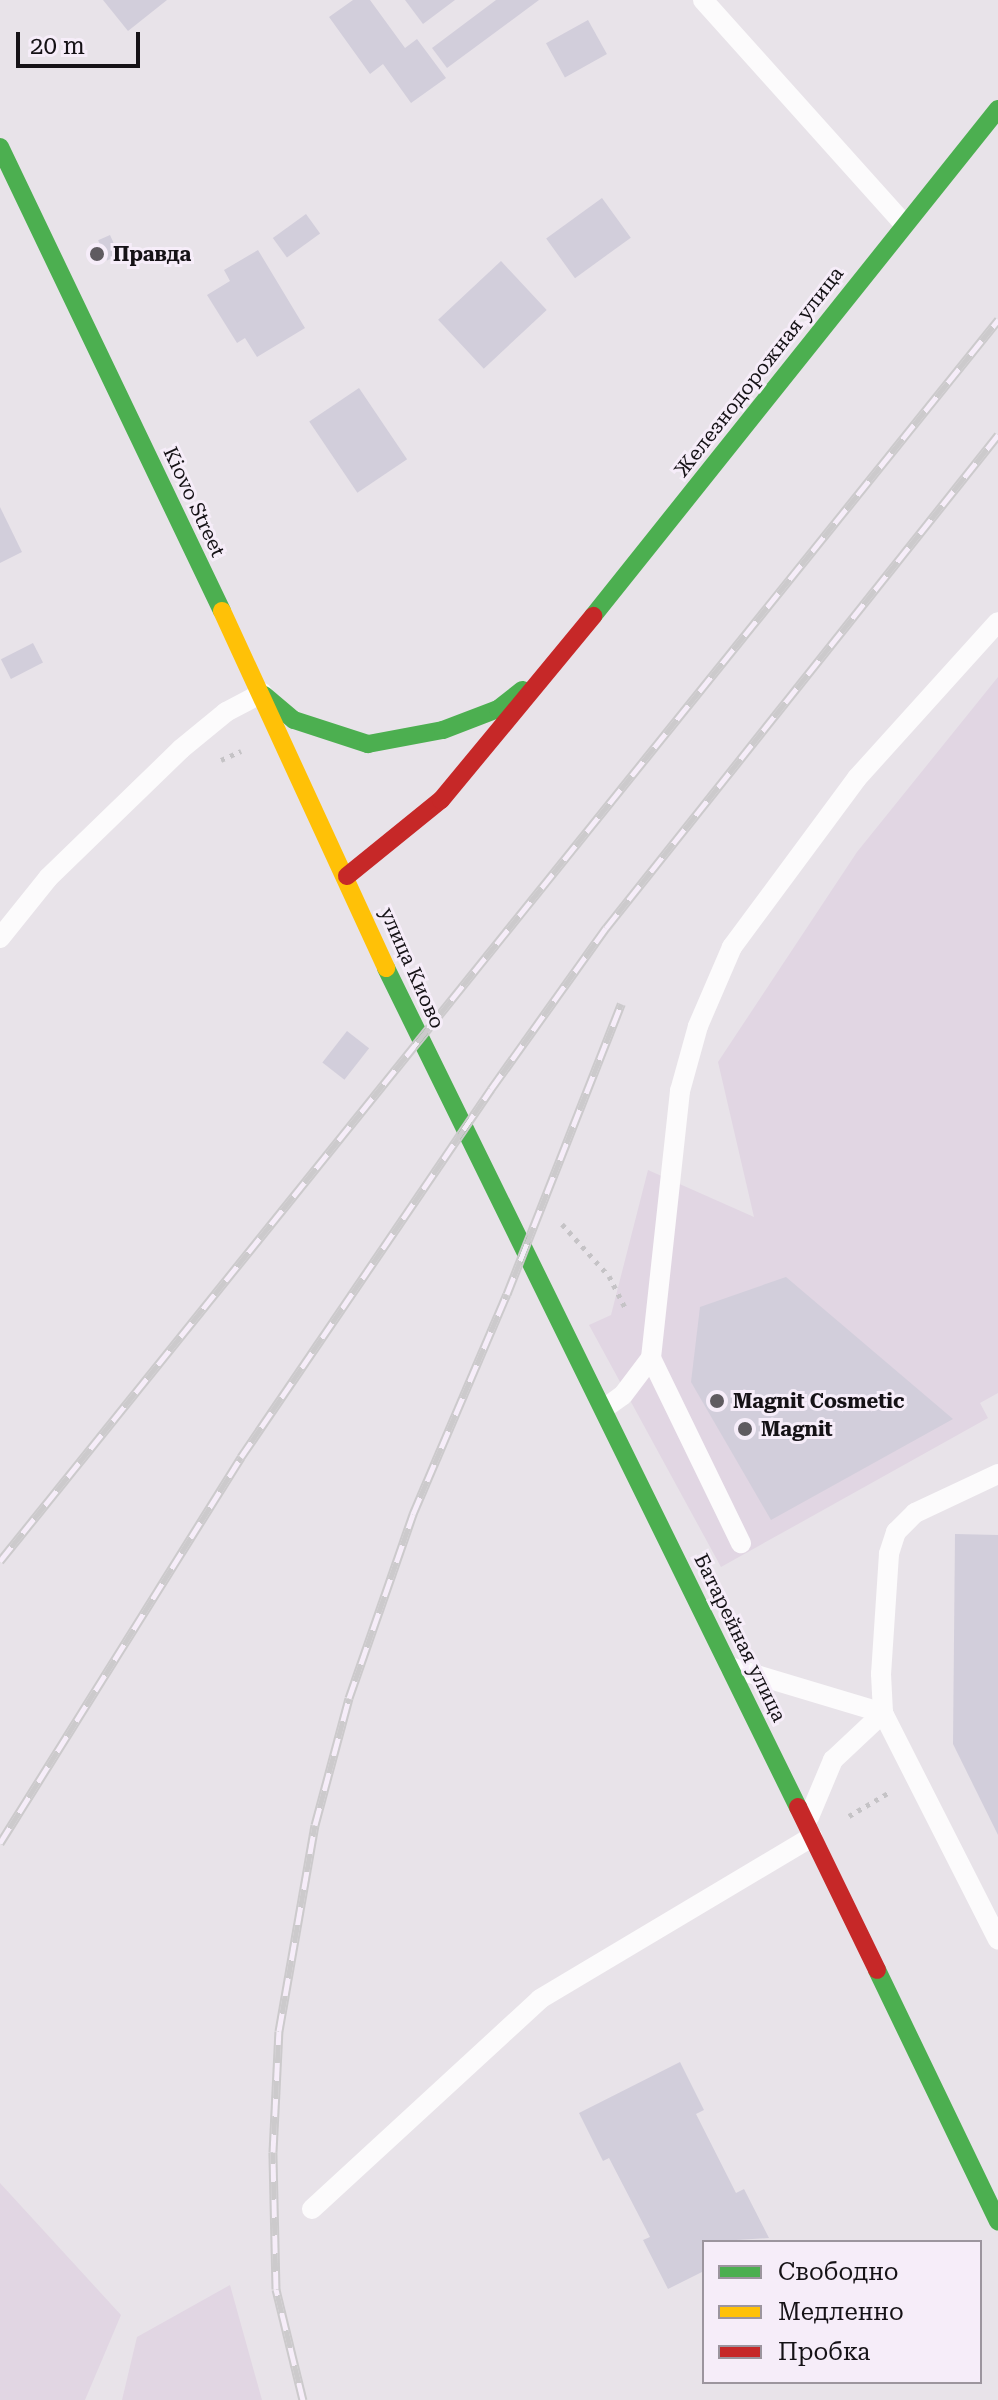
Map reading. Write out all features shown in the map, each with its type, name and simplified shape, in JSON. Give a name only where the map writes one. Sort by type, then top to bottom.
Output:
[{"type":"main road","name":"Железнодорожная улица","points":[[347,876],[441,800],[556,664],[998,109]]},
{"type":"main road","name":"Kiovo Street","points":[[0,147],[347,876]]},
{"type":"main road","name":"Железнодорожная улица","points":[[262,693],[305,724],[368,744],[380,743],[443,730],[498,709],[556,664]]},
{"type":"main road","name":"улица Киово","points":[[347,876],[436,1078]]},
{"type":"main road","name":"Батарейная улица","points":[[436,1078],[605,1408],[998,2221]]},
{"type":"lane","points":[[703,0],[904,224]]},
{"type":"lane","points":[[605,1408],[623,1395],[651,1358],[680,1091],[698,1026],[732,947],[857,778],[998,622]]},
{"type":"lane","points":[[0,938],[48,878],[181,749],[226,712],[262,693]]},
{"type":"lane","points":[[651,1358],[741,1543]]},
{"type":"lane","points":[[998,1474],[915,1513],[896,1532],[889,1554],[883,1713],[998,1940]]},
{"type":"lane","points":[[730,1667],[764,1673],[883,1713]]},
{"type":"lane","points":[[312,2209],[540,1999],[809,1831],[833,1760],[883,1713]]},
{"type":"path","points":[[554,1215],[609,1276],[651,1358]]},
{"type":"path","points":[[860,1809],[893,1790]]},
{"type":"shaded area","points":[[998,677],[998,1393],[980,1403],[988,1418],[721,1567],[589,1325],[611,1315],[648,1170],[754,1217],[718,1062],[857,852]]},
{"type":"shaded area","points":[[0,2183],[121,2315],[85,2400],[0,2400]]},
{"type":"shaded area","points":[[230,2285],[262,2400],[122,2400],[137,2337]]},
{"type":"building","points":[[103,0],[167,0],[128,31]]},
{"type":"building","points":[[353,0],[370,0],[405,48],[417,39],[446,78],[411,103],[383,64],[370,74],[329,17]]},
{"type":"building","points":[[405,0],[455,0],[423,24]]},
{"type":"building","points":[[496,0],[539,0],[447,68],[432,48]]},
{"type":"building","points":[[588,20],[607,54],[565,77],[546,43]]},
{"type":"building","points":[[602,198],[631,238],[575,278],[546,239]]},
{"type":"building","points":[[306,214],[320,233],[287,258],[273,238]]},
{"type":"building","points":[[110,235],[119,255],[107,260],[98,240]]},
{"type":"building","points":[[258,250],[305,328],[257,357],[245,338],[237,343],[207,295],[230,281],[224,270]]},
{"type":"building","points":[[501,261],[547,310],[484,369],[438,320]]},
{"type":"building","points":[[359,388],[407,459],[357,493],[309,422]]},
{"type":"building","points":[[0,507],[22,552],[0,563]]},
{"type":"building","points":[[33,643],[43,663],[11,679],[1,659]]},
{"type":"building","points":[[347,1031],[369,1048],[344,1080],[322,1063]]},
{"type":"building","points":[[786,1277],[953,1419],[771,1520],[691,1382],[700,1307]]},
{"type":"building","points":[[955,1534],[998,1535],[998,1835],[953,1744]]},
{"type":"building","points":[[680,2062],[704,2110],[696,2114],[736,2193],[744,2189],[769,2238],[702,2240],[702,2272],[668,2289],[643,2240],[650,2237],[609,2158],[603,2161],[579,2113]]},
{"type":"railway","points":[[0,1561],[998,320]]},
{"type":"railway","points":[[0,1843],[241,1457],[491,1089],[606,928],[998,435]]},
{"type":"railway","points":[[303,2400],[276,2289],[273,2152],[279,2031],[315,1825],[349,1698],[413,1514],[507,1294],[621,1004]]},
{"type":"traffic: fast","points":[[593,616],[998,109]]},
{"type":"traffic: fast","points":[[0,147],[222,611]]},
{"type":"traffic: fast","points":[[264,695],[294,720],[368,744],[443,730],[498,709],[522,690]]},
{"type":"traffic: fast","points":[[386,968],[798,1807]]},
{"type":"traffic: fast","points":[[877,1970],[998,2221]]},
{"type":"traffic: slow","points":[[222,611],[386,968]]},
{"type":"traffic: jam","points":[[347,876],[441,800],[593,616]]},
{"type":"traffic: jam","points":[[798,1807],[877,1970]]},
{"type":"place","name":"Правда","points":[[97,254]]},
{"type":"place","name":"Magnit Cosmetic","points":[[717,1401]]},
{"type":"place","name":"Magnit","points":[[745,1429]]}]
